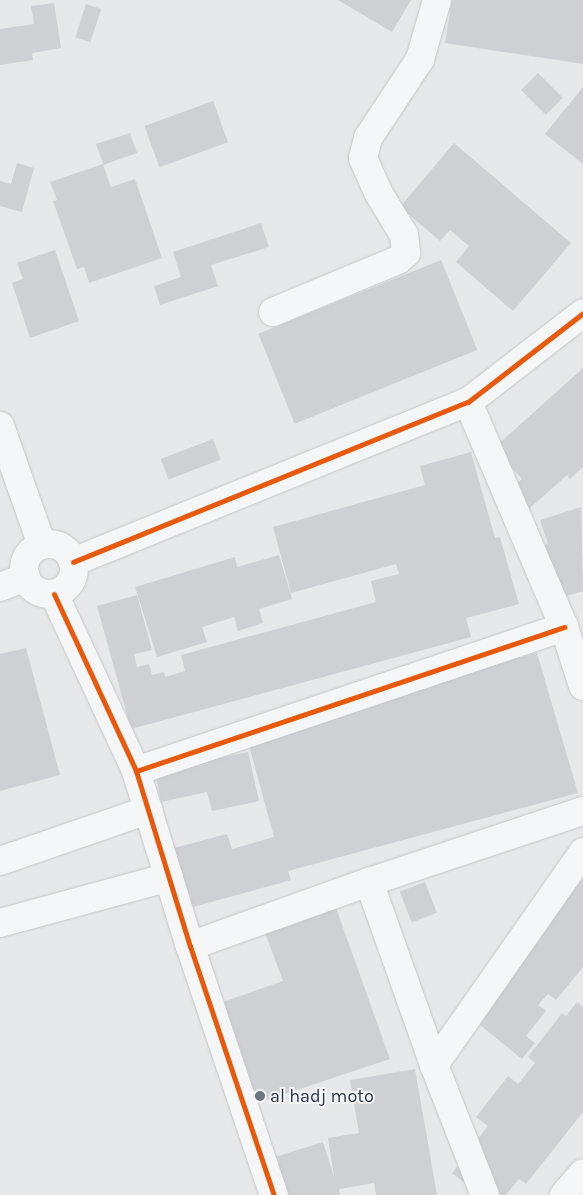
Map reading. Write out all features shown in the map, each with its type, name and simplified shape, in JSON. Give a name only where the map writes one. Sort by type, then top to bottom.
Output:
[{"type":"street","points":[[273,312],[398,260],[406,253],[404,235],[378,192],[363,158],[368,138],[420,59],[437,0]]},
{"type":"street","points":[[73,562],[468,402],[583,313]]},
{"type":"street","points":[[468,402],[564,627],[583,686]]},
{"type":"street","points":[[0,426],[42,545]]},
{"type":"street","points":[[42,545],[61,547],[73,562],[74,569],[70,582],[61,591],[54,594],[47,594],[34,589],[26,577],[24,566],[28,555],[42,545]]},
{"type":"street","points":[[0,587],[26,577]]},
{"type":"street","points":[[54,594],[136,771],[190,946],[274,1195]]},
{"type":"street","points":[[136,771],[564,627]]},
{"type":"street","points":[[0,861],[148,810]]},
{"type":"street","points":[[190,946],[370,882],[583,811]]},
{"type":"street","points":[[434,1065],[583,852]]},
{"type":"street","points":[[0,923],[169,877]]},
{"type":"street","points":[[370,882],[434,1065],[485,1195]]},
{"type":"street","points":[[564,1195],[583,1173]]},
{"type":"building","points":[[338,0],[411,0],[392,32]]},
{"type":"building","points":[[452,0],[583,0],[583,64],[445,43]]},
{"type":"building","points":[[54,3],[61,48],[32,53],[33,60],[0,65],[0,29],[34,24],[31,6]]},
{"type":"building","points":[[86,4],[101,9],[90,42],[75,37]]},
{"type":"building","points":[[538,73],[563,98],[546,115],[521,90]]},
{"type":"building","points":[[583,87],[583,164],[545,134]]},
{"type":"building","points":[[213,101],[228,142],[159,167],[144,126]]},
{"type":"building","points":[[130,133],[137,153],[103,165],[111,187],[135,179],[162,258],[89,283],[84,267],[77,269],[53,201],[57,200],[50,182],[103,164],[96,144]]},
{"type":"building","points":[[454,143],[571,243],[513,311],[456,262],[469,246],[450,230],[440,241],[400,207]]},
{"type":"building","points":[[17,163],[34,168],[22,212],[0,206],[0,181],[11,184]]},
{"type":"building","points":[[261,223],[269,247],[211,265],[218,286],[160,305],[154,286],[181,277],[173,252]]},
{"type":"building","points":[[55,250],[79,321],[30,338],[12,283],[23,279],[17,263]]},
{"type":"building","points":[[441,260],[477,350],[295,424],[258,334]]},
{"type":"building","points":[[583,368],[583,467],[570,479],[567,475],[529,509],[510,490],[522,479],[494,448]]},
{"type":"building","points":[[213,439],[221,460],[169,480],[161,459]]},
{"type":"building","points":[[471,452],[495,538],[500,537],[519,604],[466,618],[471,637],[131,729],[97,606],[137,595],[152,650],[134,654],[137,667],[149,664],[152,675],[164,672],[165,677],[185,671],[181,655],[376,602],[371,581],[399,574],[396,564],[291,593],[273,527],[425,485],[420,466]]},
{"type":"building","points":[[581,507],[583,591],[551,601],[534,548],[548,544],[540,520]]},
{"type":"building","points":[[279,555],[292,599],[259,609],[263,623],[238,631],[234,617],[202,627],[207,642],[157,657],[135,587],[235,557],[237,567]]},
{"type":"building","points":[[26,648],[60,775],[0,791],[0,654]]},
{"type":"building","points":[[537,653],[578,793],[288,871],[291,880],[186,909],[170,849],[227,834],[232,849],[274,837],[245,731]]},
{"type":"building","points":[[248,752],[259,801],[212,811],[207,792],[161,802],[155,772]]},
{"type":"building","points":[[583,878],[583,967],[556,1000],[548,994],[538,1005],[546,1011],[526,1036],[535,1043],[522,1059],[475,1021],[492,989]]},
{"type":"building","points":[[425,882],[437,913],[412,922],[400,892]]},
{"type":"building","points":[[335,905],[390,1059],[246,1107],[217,1004],[283,981],[264,930]]},
{"type":"building","points":[[577,1002],[583,1007],[583,1112],[526,1184],[519,1179],[506,1195],[480,1195],[452,1173],[488,1126],[476,1117],[508,1076],[518,1084],[535,1063],[528,1057],[562,1013],[566,1016]]},
{"type":"building","points":[[415,1069],[437,1195],[376,1195],[374,1183],[339,1189],[340,1195],[284,1195],[272,1158],[323,1142],[334,1177],[328,1138],[359,1133],[350,1080]]},
{"type":"cycle path","points":[[73,562],[468,402],[583,313]]},
{"type":"cycle path","points":[[54,594],[136,771],[190,946],[274,1195]]},
{"type":"cycle path","points":[[136,771],[564,627]]},
{"type":"place","name":"al hadj moto","points":[[260,1096]]}]
